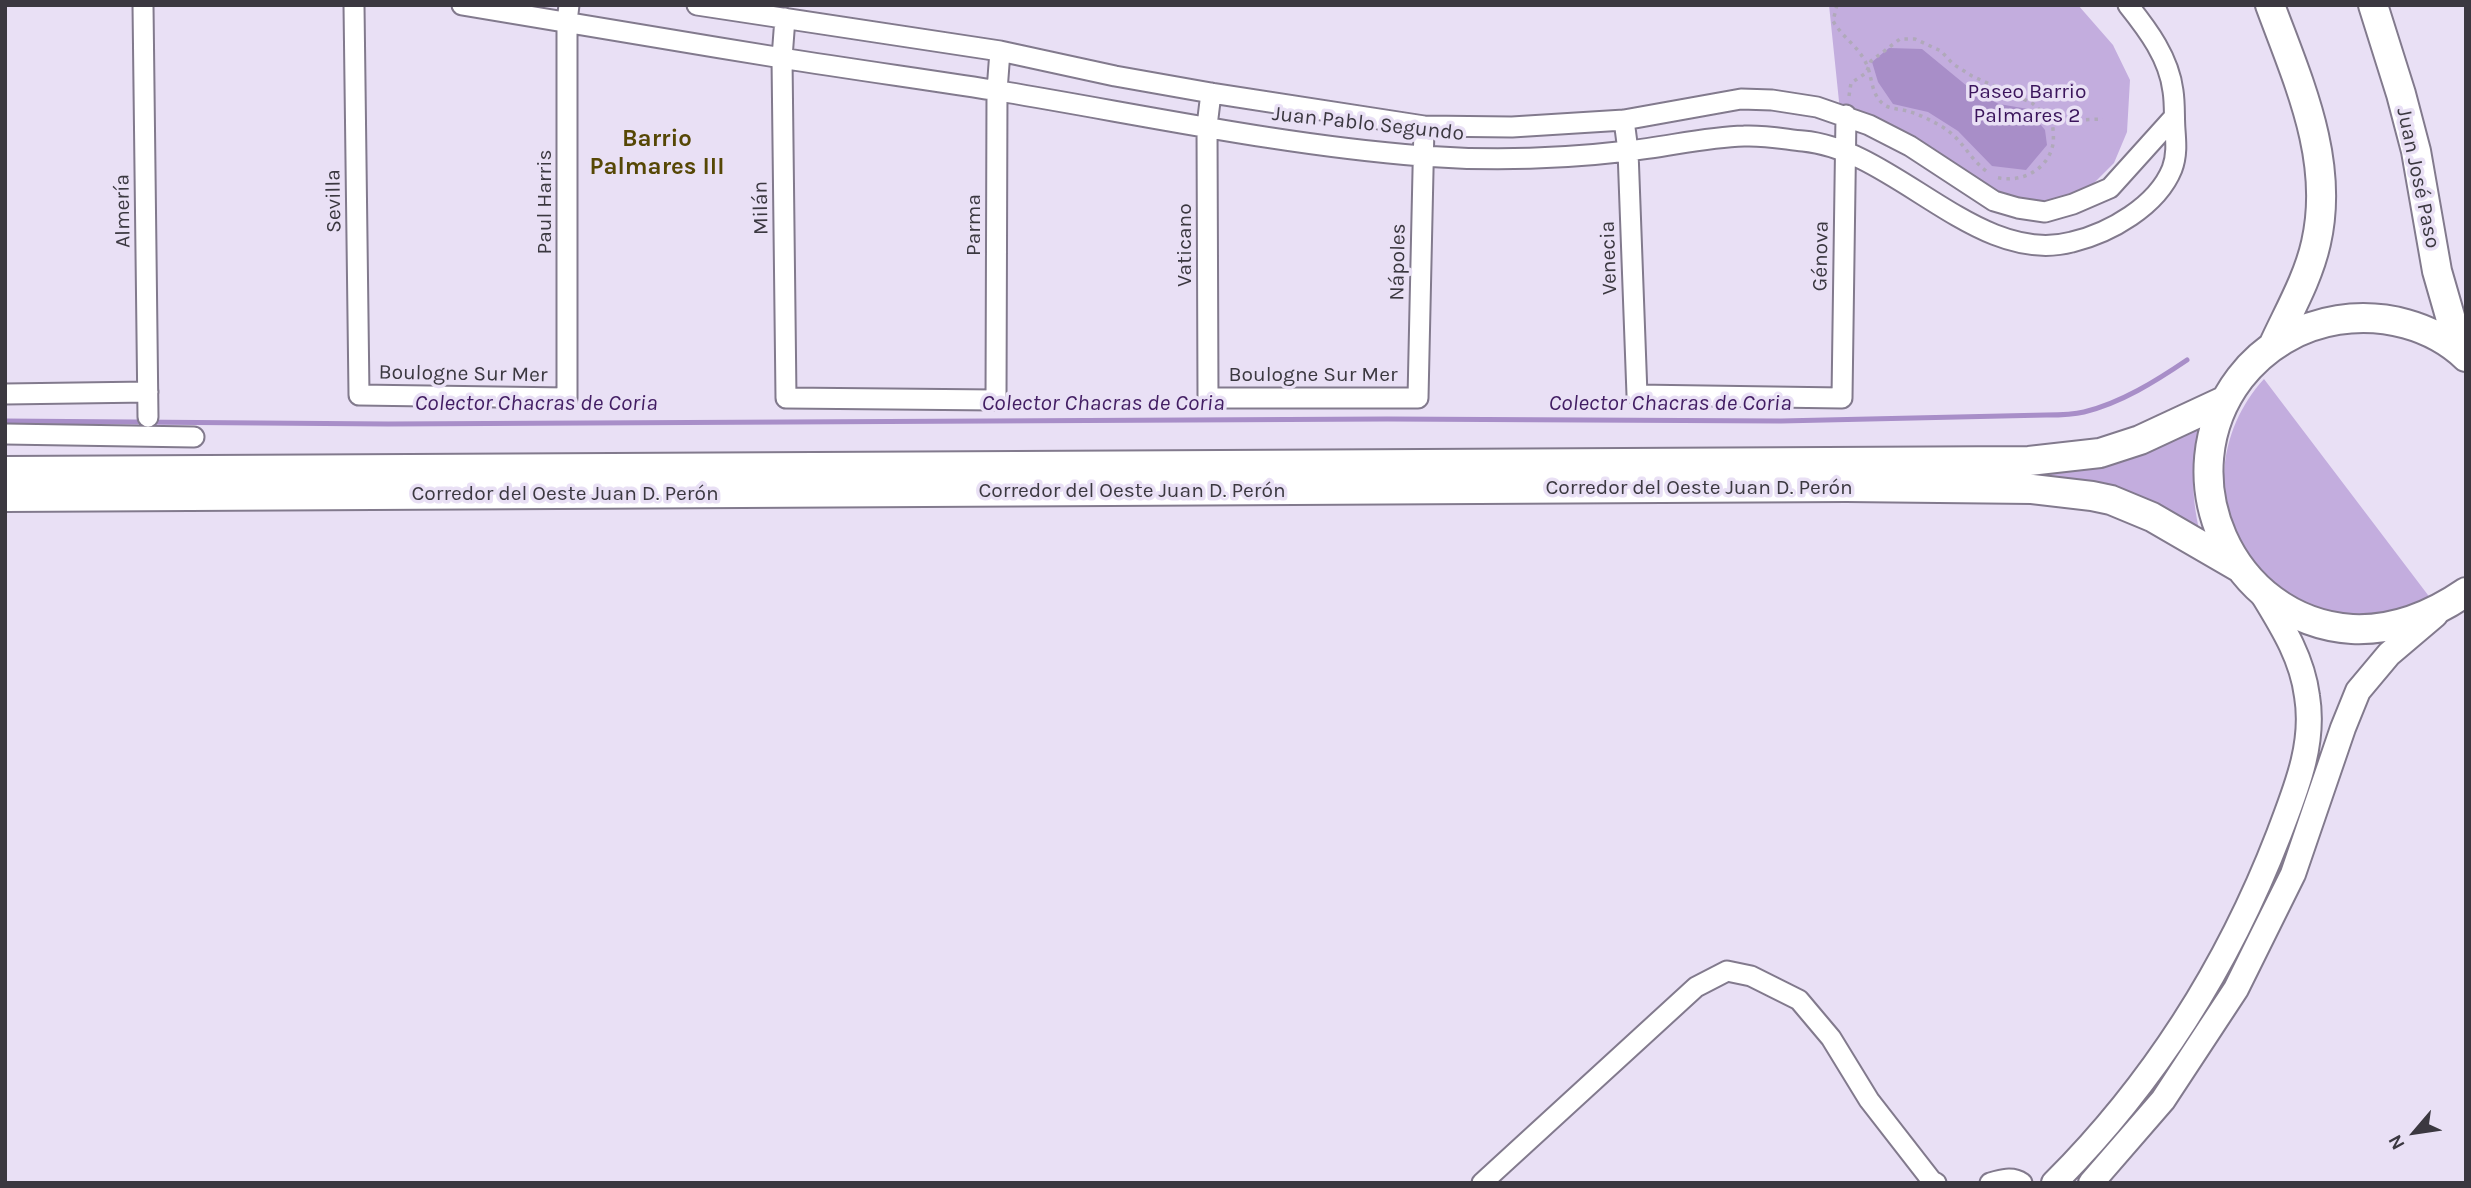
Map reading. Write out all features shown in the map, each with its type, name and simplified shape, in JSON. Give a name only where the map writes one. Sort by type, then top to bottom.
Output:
[{"type":"highway","points":[[2270,5],[2311,118],[2318,153],[2322,209],[2316,244],[2307,272],[2273,346]]},
{"type":"highway","name":"Juan José Paso","points":[[2373,5],[2416,151],[2437,271],[2463,354]]},
{"type":"highway","points":[[2249,577],[2218,529],[2208,486],[2211,442],[2225,400],[2246,370],[2273,346],[2297,332],[2324,322],[2353,318],[2409,324],[2436,335],[2463,354]]},
{"type":"highway","name":"Corredor del Oeste Juan D. Perón","points":[[5,471],[2029,461],[2100,453],[2140,440],[2225,400]]},
{"type":"highway","name":"Corredor del Oeste Juan D. Perón","points":[[5,497],[2032,489],[2111,500],[2178,531],[2249,577],[2291,611],[2330,625],[2351,629],[2399,625],[2426,616],[2458,598]]},
{"type":"main road","points":[[2054,1183],[2129,1100],[2199,1002],[2225,956],[2256,891],[2293,797],[2307,750],[2308,697],[2286,633],[2249,577]]},
{"type":"main road","points":[[2091,1183],[2170,1090],[2216,1022],[2255,955],[2293,874],[2358,691],[2389,654],[2458,598]]},
{"type":"street","name":"Almería","points":[[143,5],[148,416]]},
{"type":"street","name":"Sevilla","points":[[354,5],[359,395]]},
{"type":"street","name":"Juan Pablo Segundo","points":[[462,5],[568,14],[782,58],[1269,137],[1422,156],[1513,159],[1628,151],[1747,135],[1819,142],[1846,152],[1900,180],[1961,219],[2009,240],[2042,245],[2068,244],[2115,225],[2151,198],[2171,172],[2176,153],[2173,88],[2158,47],[2128,5]]},
{"type":"street","name":"Juan Pablo Segundo","points":[[697,5],[1000,51],[1211,93],[1424,126],[1512,127],[1624,120],[1741,99],[1772,100],[1846,115],[1910,146],[1994,201],[2045,212],[2073,204],[2110,188],[2174,117]]},
{"type":"street","name":"Paul Harris","points":[[568,14],[568,398]]},
{"type":"street","name":"Milán","points":[[785,18],[782,58],[786,398],[996,400]]},
{"type":"street","name":"Parma","points":[[996,400],[997,91],[1000,51]]},
{"type":"street","name":"Vaticano","points":[[1208,398],[1207,126],[1211,93]]},
{"type":"street","name":"Génova","points":[[1842,398],[1846,115]]},
{"type":"street","name":"Venecia","points":[[1624,120],[1628,151],[1637,395],[1842,398]]},
{"type":"street","name":"Nápoles","points":[[1419,398],[1424,126]]},
{"type":"street","points":[[5,394],[148,392]]},
{"type":"street","name":"Boulogne Sur Mer","points":[[359,395],[568,398]]},
{"type":"street","name":"Boulogne Sur Mer","points":[[1208,398],[1419,398]]},
{"type":"street","points":[[5,434],[194,437]]},
{"type":"street","points":[[1482,1183],[1696,987],[1727,971],[1751,976],[1799,1000],[1831,1038],[1869,1100],[1936,1183]]},
{"type":"street","points":[[1990,1183],[2003,1179],[2019,1180],[2022,1183]]},
{"type":"path","points":[[1837,5],[1833,21],[1861,53],[1868,66],[1873,90],[1887,106],[1922,116],[1944,127],[1961,140],[1969,155],[1983,169],[1997,179],[2023,178],[2042,167],[2053,146],[2052,121]]},
{"type":"path","points":[[1846,115],[1851,83],[1866,73],[1868,66],[1900,39],[1915,39],[1941,51],[1953,64],[1972,76],[2032,103],[2052,121],[2103,119]]},
{"type":"green space","name":"Paseo Barrio Palmares 2","points":[[1829,5],[2078,5],[2113,45],[2130,80],[2127,132],[2114,163],[2087,190],[2049,205],[2003,203],[1840,111]]},
{"type":"green space","points":[[2264,379],[2431,599],[2379,615],[2338,615],[2294,598],[2253,564],[2239,542],[2230,519],[2224,470],[2228,445],[2236,422],[2248,399]]},
{"type":"green space","points":[[2202,420],[2194,476],[2200,533],[2025,475]]},
{"type":"shaded area","points":[[1889,48],[1922,49],[1973,91],[1999,104],[2028,109],[2045,130],[2047,145],[2026,170],[1992,166],[1958,131],[1928,112],[1893,104],[1878,82],[1872,62]]},
{"type":"waterway","name":"Colector Chacras de Coria","points":[[5,421],[388,424],[1387,419],[1781,421],[2060,415],[2084,412],[2125,397],[2187,360]]},
{"type":"district","name":"Barrio Palmares III","points":[[657,153]]}]
